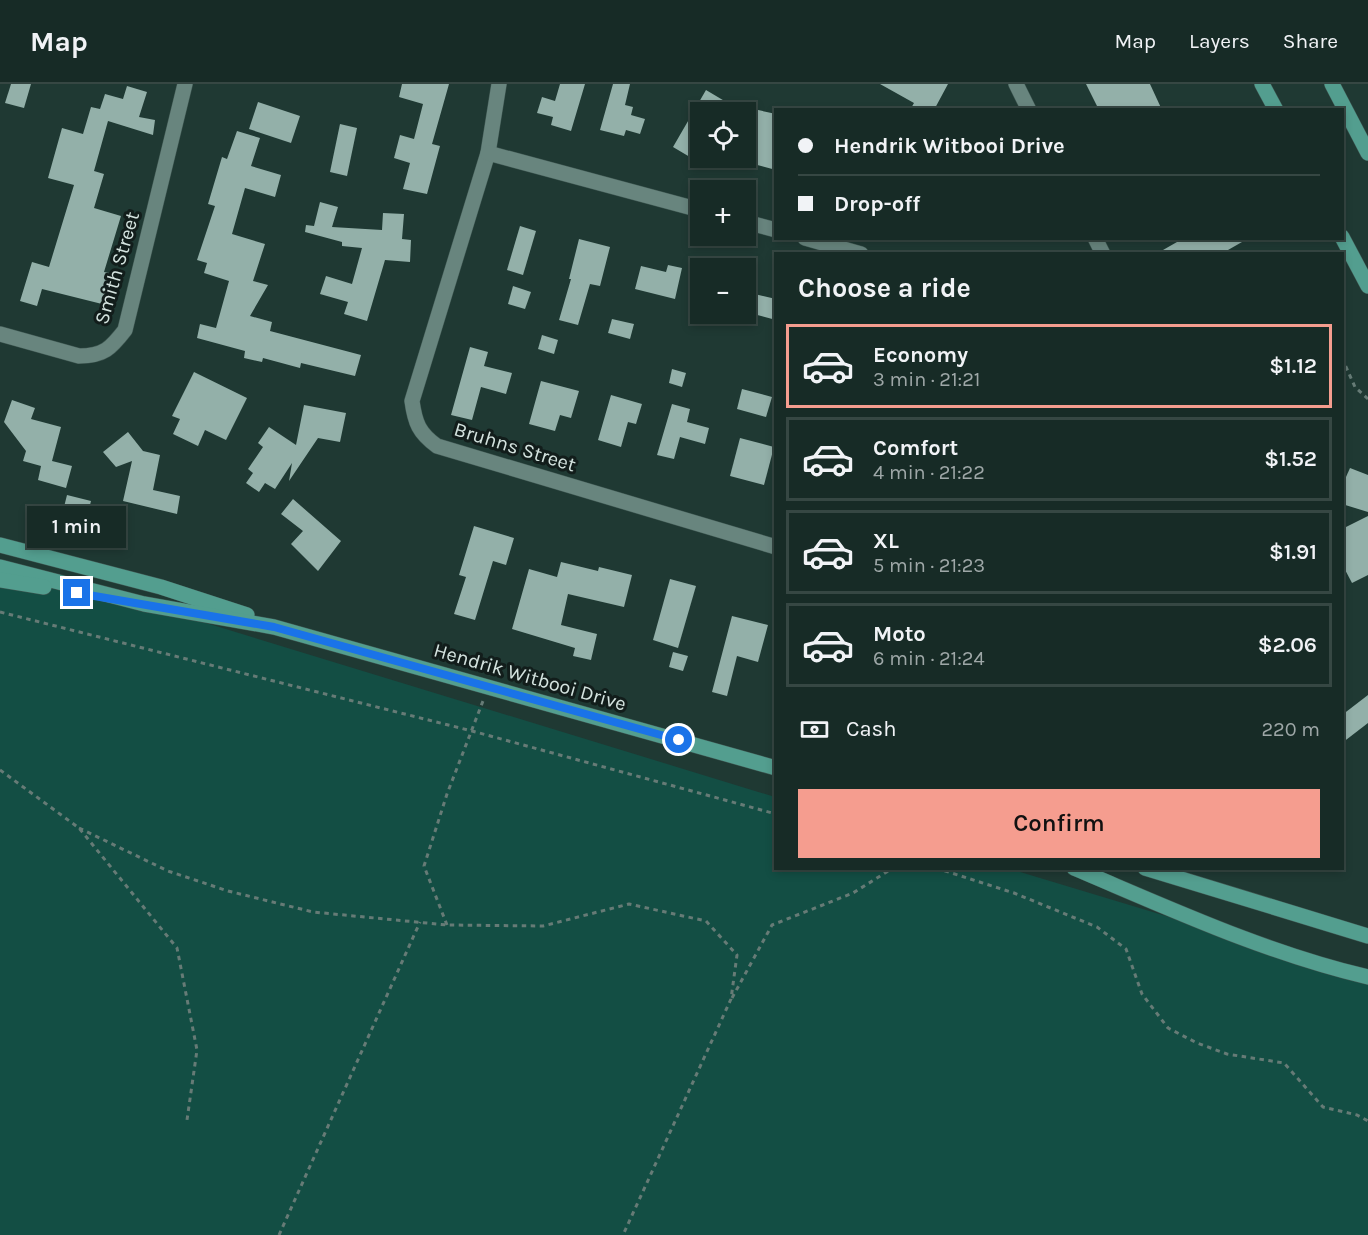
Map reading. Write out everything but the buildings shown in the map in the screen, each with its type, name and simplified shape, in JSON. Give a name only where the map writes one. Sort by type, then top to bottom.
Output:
[{"type":"main road","points":[[1262,84],[1275,108]]},
{"type":"main road","points":[[1332,84],[1368,153]]},
{"type":"main road","points":[[1344,240],[1368,286]]},
{"type":"main road","name":"Hendrik Witbooi Drive","points":[[0,545],[228,608],[274,627]]},
{"type":"main road","name":"Hendrik Witbooi Drive","points":[[0,567],[144,604],[274,627],[774,767]]},
{"type":"main road","points":[[0,580],[144,604]]},
{"type":"main road","points":[[1079,870],[1198,922],[1278,951],[1368,978]]},
{"type":"main road","points":[[1151,870],[1368,936]]},
{"type":"main road","points":[[1342,929],[1368,927]]},
{"type":"street","name":"Smith Street","points":[[0,334],[80,356],[92,356],[102,354],[125,330],[185,84]]},
{"type":"street","name":"Bruhns Street","points":[[499,84],[488,153],[412,402],[414,415],[424,437],[437,446],[774,546]]},
{"type":"street","points":[[1016,84],[1028,108]]},
{"type":"street","points":[[488,153],[690,207]]},
{"type":"street","points":[[756,225],[774,229]]},
{"type":"street","points":[[812,240],[854,252]]},
{"type":"path","points":[[1344,362],[1355,387],[1368,399]]},
{"type":"path","points":[[0,612],[472,731],[774,813]]},
{"type":"path","points":[[447,925],[424,866],[447,794],[489,687]]},
{"type":"path","points":[[0,770],[79,828],[168,871],[228,891],[313,912],[447,925],[543,926],[629,904],[706,921],[737,955],[731,999]]},
{"type":"path","points":[[79,828],[177,948],[197,1050],[187,1120]]},
{"type":"path","points":[[623,1235],[731,999],[772,925],[853,893],[890,870]]},
{"type":"path","points":[[942,870],[1014,893],[1097,927],[1126,949],[1142,994],[1168,1028],[1197,1043],[1227,1054],[1284,1063],[1323,1107],[1357,1115],[1368,1121]]},
{"type":"path","points":[[279,1235],[420,922]]},
{"type":"green space","points":[[0,580],[144,604],[774,797],[774,870],[1013,870],[1368,977],[1368,1235],[0,1235]]},
{"type":"route","points":[[77,593],[274,627],[679,740]]}]
